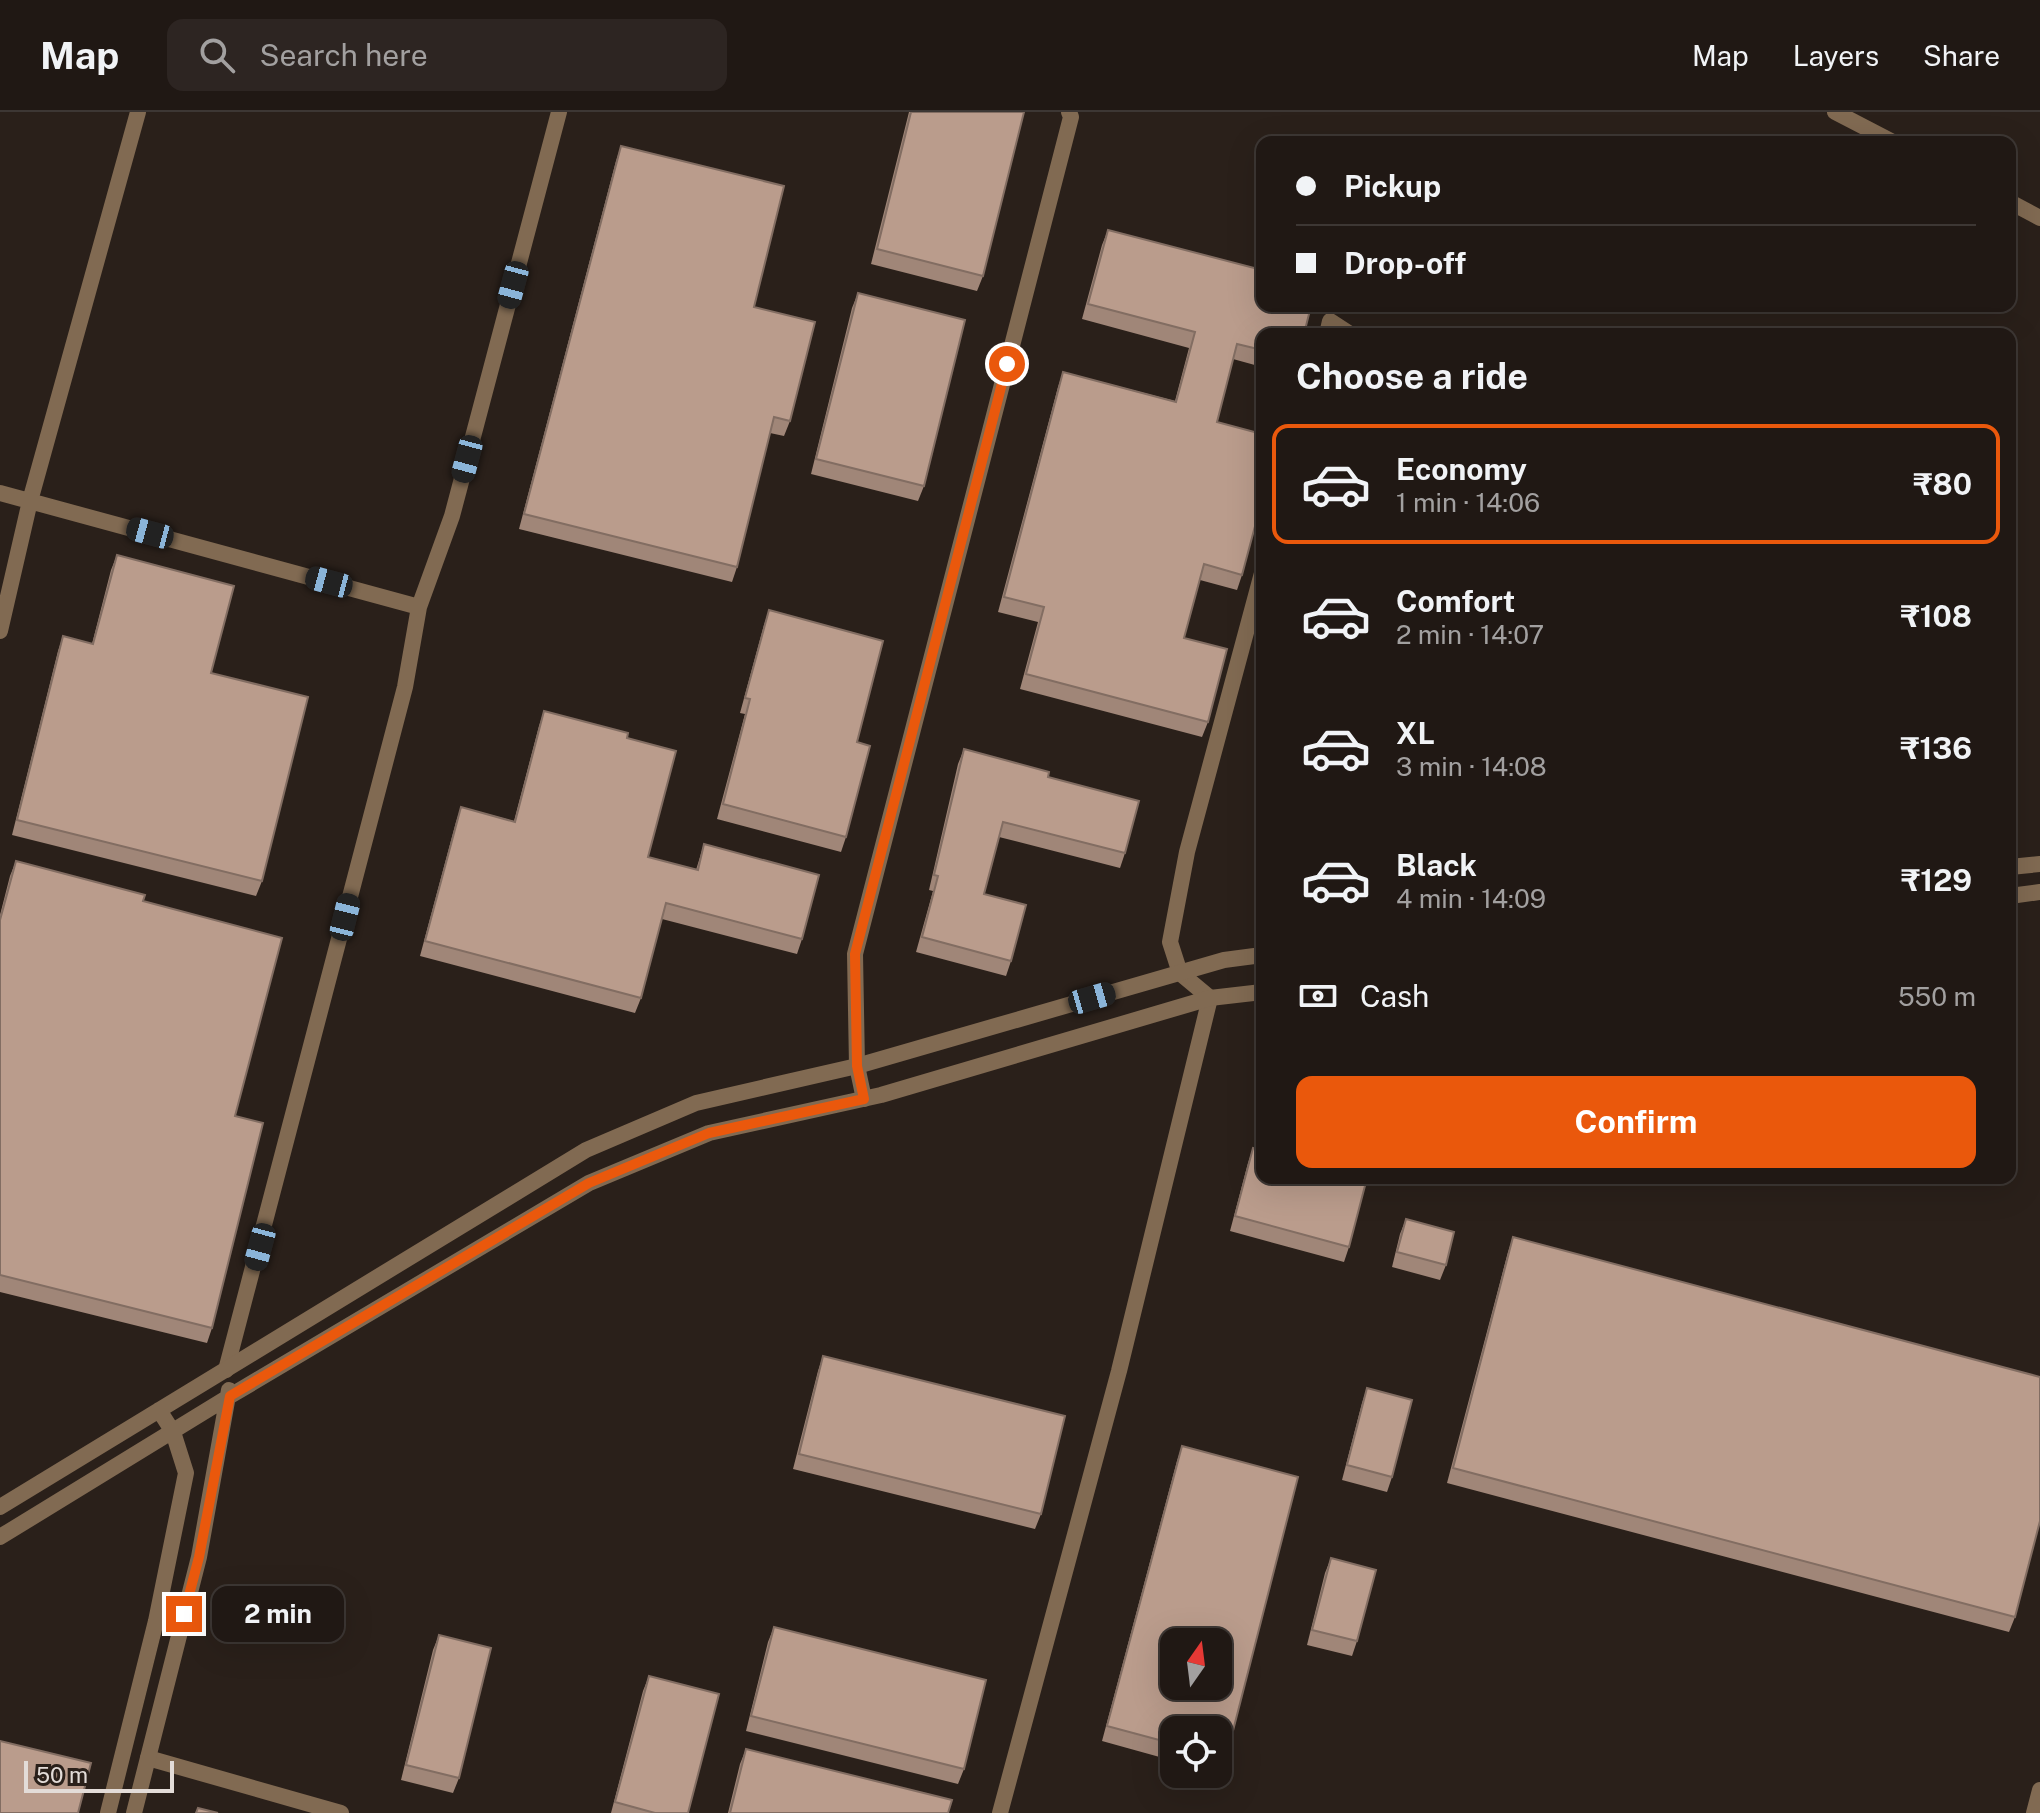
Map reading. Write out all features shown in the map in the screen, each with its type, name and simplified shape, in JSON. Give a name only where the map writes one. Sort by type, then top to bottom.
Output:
[{"type":"street","points":[[0,631],[30,501],[138,112]]},
{"type":"street","points":[[134,1813],[199,1557],[230,1396],[226,1370],[405,687],[419,607],[452,516],[559,112]]},
{"type":"street","points":[[864,1099],[857,1066],[855,954],[1071,117],[1069,112]]},
{"type":"street","points":[[1835,112],[1881,136]]},
{"type":"street","points":[[2016,205],[2040,218]]},
{"type":"street","points":[[1328,328],[1330,321],[1341,328]]},
{"type":"street","points":[[0,493],[419,607]]},
{"type":"street","points":[[1210,998],[1180,973],[1170,942],[1187,852],[1256,595]]},
{"type":"street","points":[[2016,866],[2040,864]]},
{"type":"street","points":[[2016,895],[2040,892]]},
{"type":"street","points":[[0,1507],[586,1150],[696,1103],[857,1066],[1224,960],[1256,956]]},
{"type":"street","points":[[0,1537],[589,1183],[709,1133],[864,1099],[1210,998],[1256,993]]},
{"type":"street","points":[[1000,1813],[1119,1371],[1210,998]]},
{"type":"street","points":[[108,1813],[156,1621],[186,1473],[173,1432],[159,1410]]},
{"type":"street","points":[[148,1758],[341,1813]]},
{"type":"street","points":[[2034,1813],[2040,1790]]},
{"type":"building","points":[[911,112],[1024,112],[983,276],[877,249]]},
{"type":"building","points":[[621,146],[784,186],[754,307],[815,322],[790,421],[774,417],[737,567],[524,514]]},
{"type":"building","points":[[1108,230],[1256,268],[1256,312],[1310,312],[1306,328],[1256,328],[1256,349],[1237,344],[1217,422],[1256,432],[1256,522],[1242,575],[1204,564],[1184,638],[1227,649],[1208,722],[1026,674],[1044,607],[1004,597],[1063,372],[1176,402],[1195,332],[1088,304]]},
{"type":"building","points":[[858,293],[965,320],[924,486],[816,459]]},
{"type":"building","points":[[117,555],[234,586],[211,673],[308,697],[262,881],[17,820],[63,636],[93,644]]},
{"type":"building","points":[[769,610],[883,641],[857,742],[870,746],[846,837],[723,804],[750,699],[745,698]]},
{"type":"building","points":[[544,711],[628,733],[627,738],[676,751],[648,857],[698,870],[704,844],[819,875],[802,939],[666,903],[641,998],[425,941],[461,807],[515,822]]},
{"type":"building","points":[[964,749],[1049,772],[1048,777],[1139,801],[1125,853],[1003,822],[984,894],[1026,905],[1011,961],[922,937]]},
{"type":"building","points":[[16,861],[145,895],[143,901],[282,938],[235,1116],[263,1123],[212,1328],[0,1275],[0,920]]},
{"type":"building","points":[[1253,1148],[1256,1149],[1256,1184],[1365,1184],[1349,1247],[1235,1216]]},
{"type":"building","points":[[1406,1219],[1454,1232],[1446,1265],[1397,1252]]},
{"type":"building","points":[[1513,1237],[2040,1377],[2040,1521],[2015,1617],[1453,1468]]},
{"type":"building","points":[[823,1356],[1065,1416],[1041,1514],[799,1454]]},
{"type":"building","points":[[1367,1388],[1412,1400],[1392,1477],[1347,1465]]},
{"type":"building","points":[[1182,1446],[1298,1477],[1232,1735],[1232,1716],[1160,1716],[1160,1740],[1107,1726]]},
{"type":"building","points":[[1331,1558],[1376,1570],[1357,1641],[1312,1630]]},
{"type":"building","points":[[774,1627],[986,1680],[964,1769],[751,1716]]},
{"type":"building","points":[[439,1635],[491,1648],[459,1778],[406,1765]]},
{"type":"building","points":[[649,1676],[719,1694],[688,1813],[655,1813],[615,1802]]},
{"type":"building","points":[[0,1741],[91,1763],[78,1813],[0,1813]]},
{"type":"building","points":[[746,1749],[952,1800],[948,1813],[730,1813]]},
{"type":"building","points":[[198,1808],[218,1813],[196,1813]]},
{"type":"route","points":[[184,1614],[199,1557],[230,1396],[589,1183],[709,1133],[864,1099],[857,1066],[855,954],[1007,364]]}]
